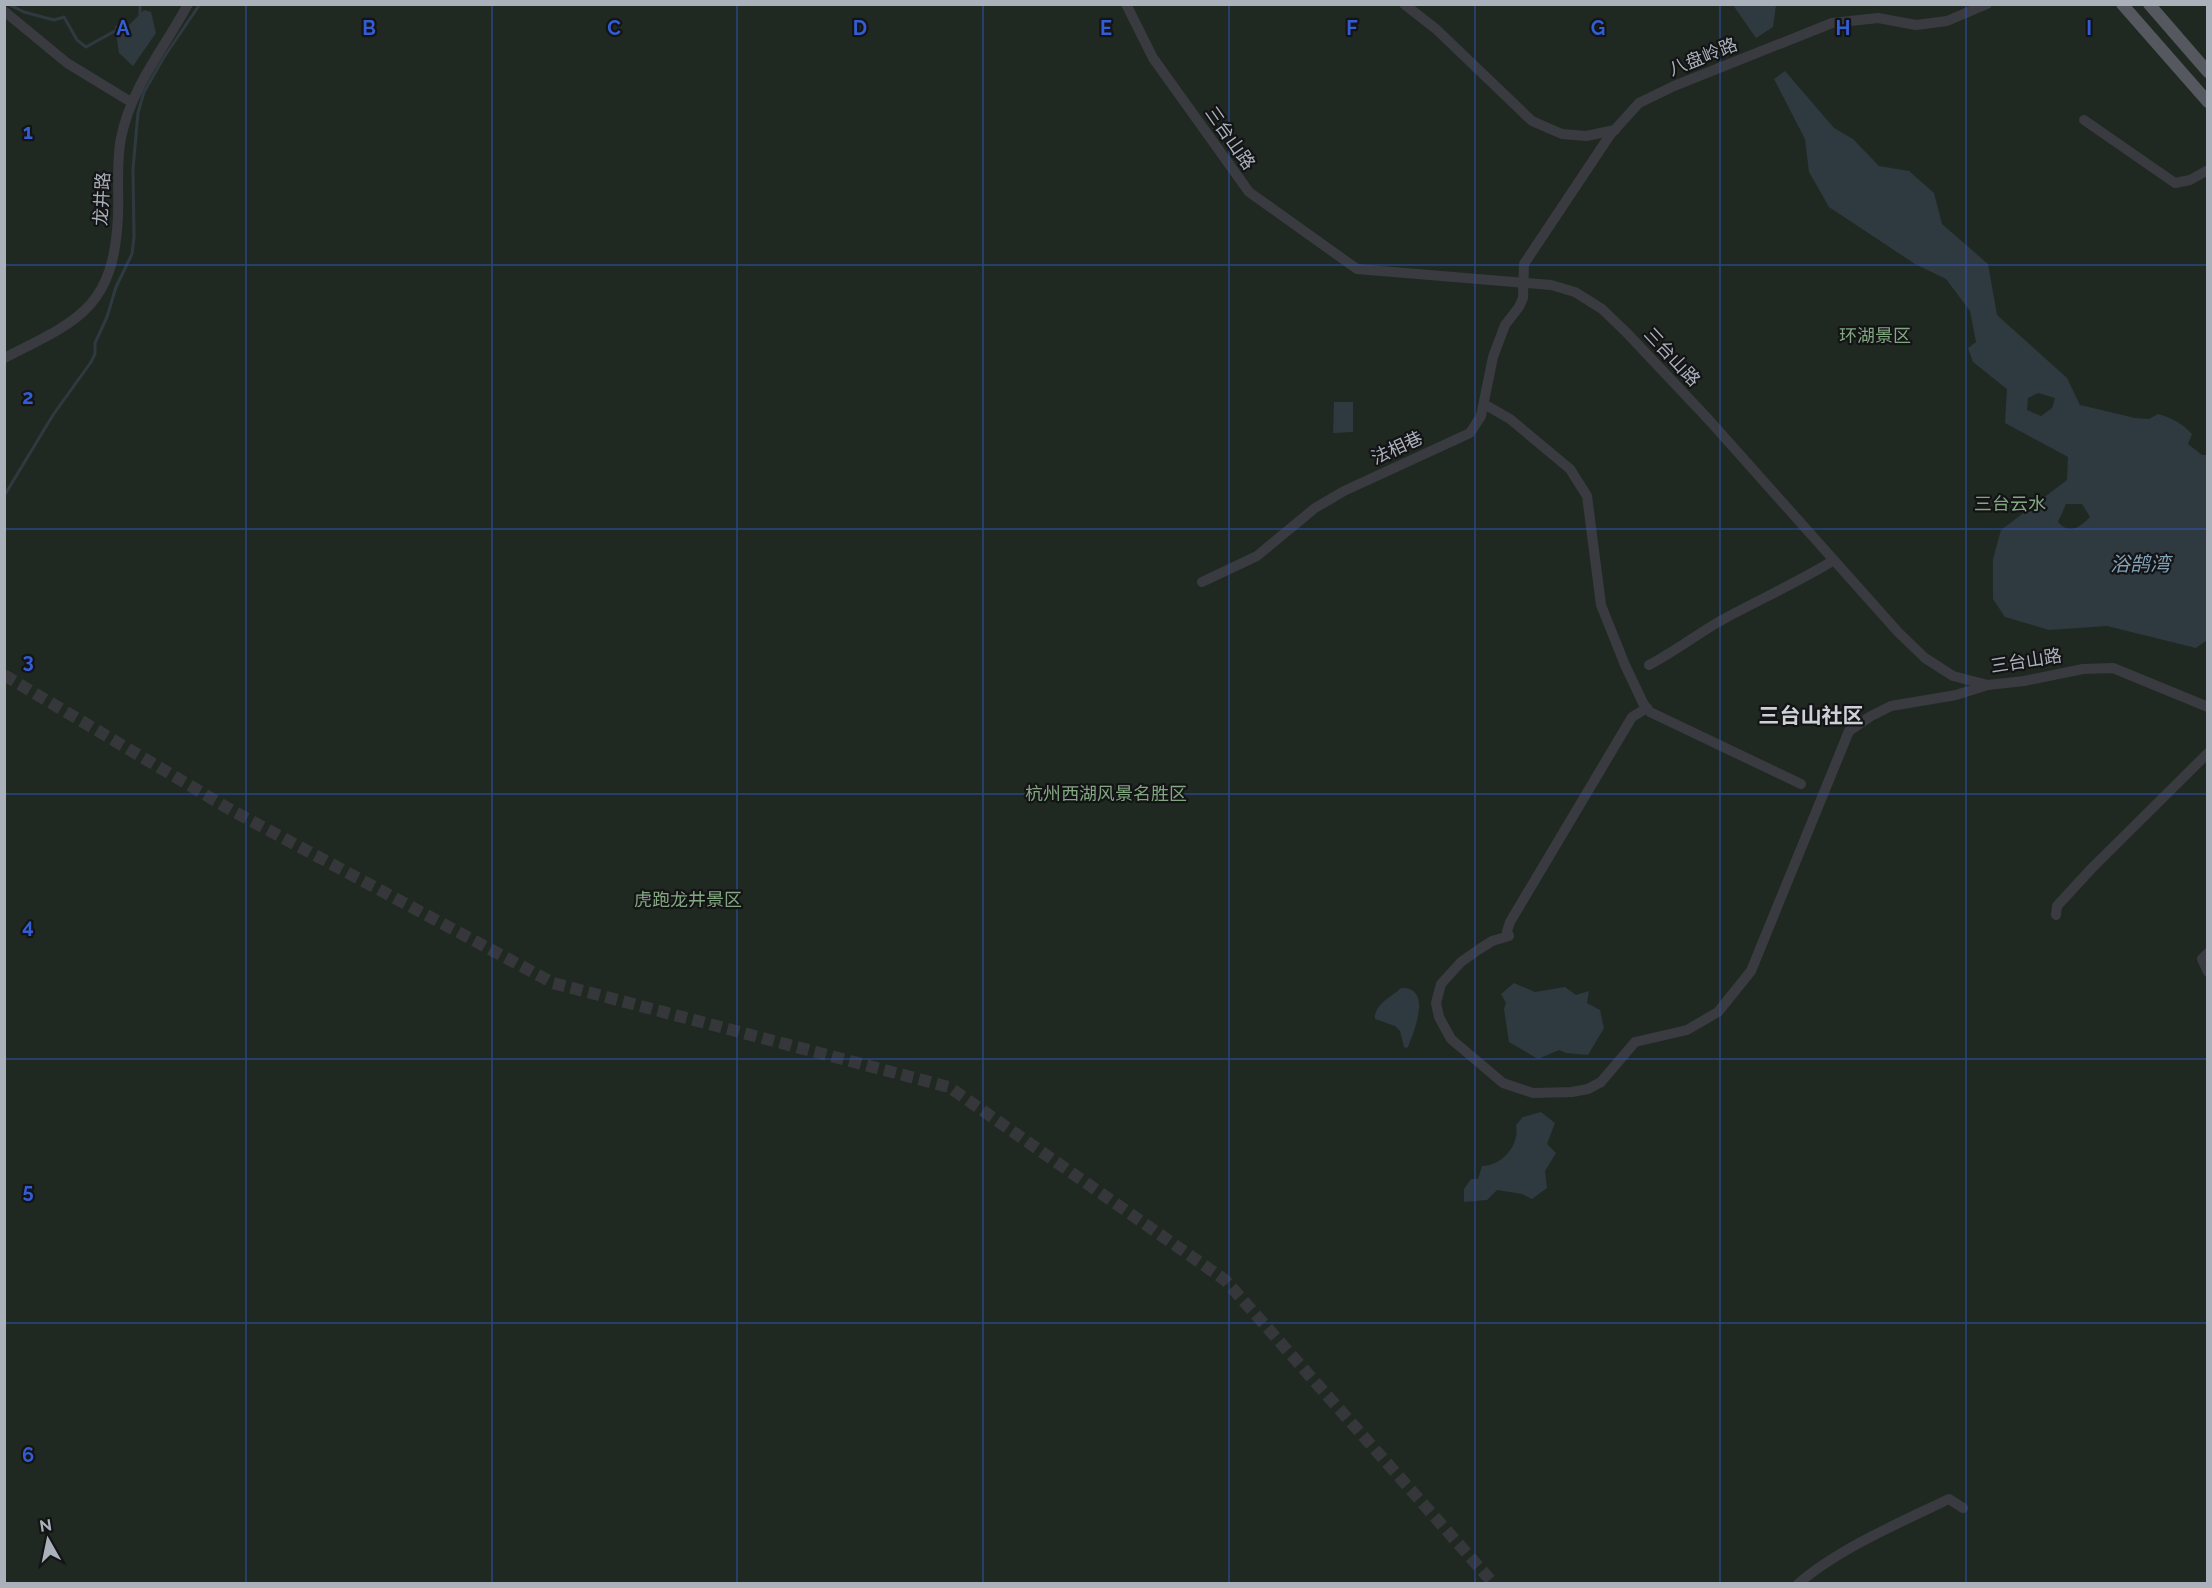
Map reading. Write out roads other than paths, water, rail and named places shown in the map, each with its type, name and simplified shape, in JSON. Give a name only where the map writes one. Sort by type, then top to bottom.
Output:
[{"type":"main road","points":[[2122,4],[2208,102]]},
{"type":"main road","points":[[2149,4],[2208,72]]},
{"type":"street","name":"龙井路","points":[[4,358],[78,318],[94,302],[103,288],[116,240],[121,140],[131,102],[145,73],[189,4]]},
{"type":"street","name":"三台山路","points":[[1126,4],[1153,58],[1249,192],[1357,269],[1551,285],[1575,292],[1602,309],[1709,420],[1898,632],[1925,658],[1953,676],[1988,685],[2024,681],[2083,669],[2113,668],[2208,707]]},
{"type":"street","points":[[1404,4],[1436,29],[1532,121],[1562,134],[1586,136],[1615,130]]},
{"type":"street","name":"八盘岭路","points":[[1523,281],[1524,264],[1615,130],[1639,104],[1647,99],[1832,23],[1878,18],[1916,25],[1947,21],[1987,4]]},
{"type":"street","points":[[4,11],[67,63],[131,102]]},
{"type":"street","points":[[2084,120],[2175,183],[2190,180],[2208,170]]},
{"type":"street","name":"法相巷","points":[[1202,582],[1257,556],[1315,508],[1344,491],[1470,432],[1481,417],[1493,357],[1505,325],[1519,307],[1523,281]]},
{"type":"street","points":[[1484,404],[1510,419],[1570,469],[1587,496],[1601,605],[1607,625],[1625,665],[1650,712],[1801,784]]},
{"type":"street","points":[[1649,665],[1720,621],[1805,578],[1834,560]]},
{"type":"street","points":[[1647,708],[1632,717],[1510,922],[1507,930],[1509,936],[1492,941],[1478,950],[1461,962],[1441,984],[1436,1003],[1439,1017],[1451,1039],[1503,1083],[1533,1093],[1588,1089],[1601,1082],[1635,1042],[1688,1030],[1718,1012],[1751,971],[1849,731],[1891,706],[1956,695],[1988,685]]},
{"type":"street","points":[[2056,915],[2057,906],[2091,868],[2208,753]]},
{"type":"street","points":[[2208,953],[2202,959],[2208,972]]},
{"type":"street","points":[[1798,1584],[1816,1568],[1949,1499],[1963,1508]]},
{"type":"water","points":[[1733,5],[1776,5],[1773,27],[1756,38]]},
{"type":"water","points":[[144,10],[151,12],[156,33],[133,66],[119,53],[115,26],[124,23],[129,25]]},
{"type":"water","name":"浴鹄湾","points":[[1785,71],[1834,128],[1853,139],[1879,166],[1909,171],[1934,193],[1942,224],[1988,264],[1997,315],[2067,378],[2080,405],[2135,418],[2149,419],[2158,414],[2177,421],[2192,434],[2188,444],[2202,455],[2207,455],[2207,640],[2196,648],[2107,626],[2049,630],[2005,617],[1993,599],[1993,559],[2001,530],[2067,480],[2068,457],[2005,423],[2007,389],[1973,362],[1968,348],[1976,342],[1970,311],[1946,279],[1915,264],[1829,207],[1809,172],[1805,139],[1774,79]],"holes":[[[2038,393],[2055,398],[2052,408],[2041,416],[2027,410],[2028,398]],[[2066,504],[2082,504],[2090,517],[2078,527],[2070,529],[2062,526],[2058,522]]]},
{"type":"water","points":[[1334,402],[1353,402],[1353,432],[1333,433]]},
{"type":"water","points":[[1514,983],[1535,992],[1565,987],[1576,995],[1589,991],[1587,1003],[1600,1010],[1604,1028],[1588,1055],[1559,1050],[1538,1059],[1509,1042],[1504,1009],[1506,1003],[1501,994]]},
{"type":"water","points":[[1401,988],[1411,990],[1419,1002],[1417,1021],[1406,1048],[1400,1031],[1395,1026],[1375,1019],[1380,1005]]},
{"type":"water","points":[[1541,1112],[1555,1123],[1547,1144],[1556,1153],[1545,1171],[1547,1188],[1532,1199],[1522,1194],[1497,1190],[1487,1200],[1464,1202],[1464,1189],[1471,1179],[1478,1179],[1482,1166],[1496,1162],[1508,1153],[1517,1133],[1516,1125],[1523,1117]]},
{"type":"waterway","points":[[8,4],[24,12],[54,20],[64,17],[77,40],[86,47],[115,31]]},
{"type":"waterway","points":[[140,4],[140,16]]},
{"type":"waterway","points":[[4,496],[53,415],[95,354],[95,343],[107,317],[116,287],[132,254],[133,169],[138,113],[144,92],[164,57],[200,4]]},
{"type":"tunnel","points":[[4,675],[231,810],[553,983],[949,1087],[1225,1280],[1494,1584]]},
{"type":"district","name":"三台山社区","points":[[1811,716]]},
{"type":"park label","name":"环湖景区","points":[[1875,336]]},
{"type":"park label","name":"三台云水","points":[[2010,504]]},
{"type":"park label","name":"杭州西湖风景名胜区","points":[[1106,794]]},
{"type":"park label","name":"虎跑龙井景区","points":[[688,900]]}]
